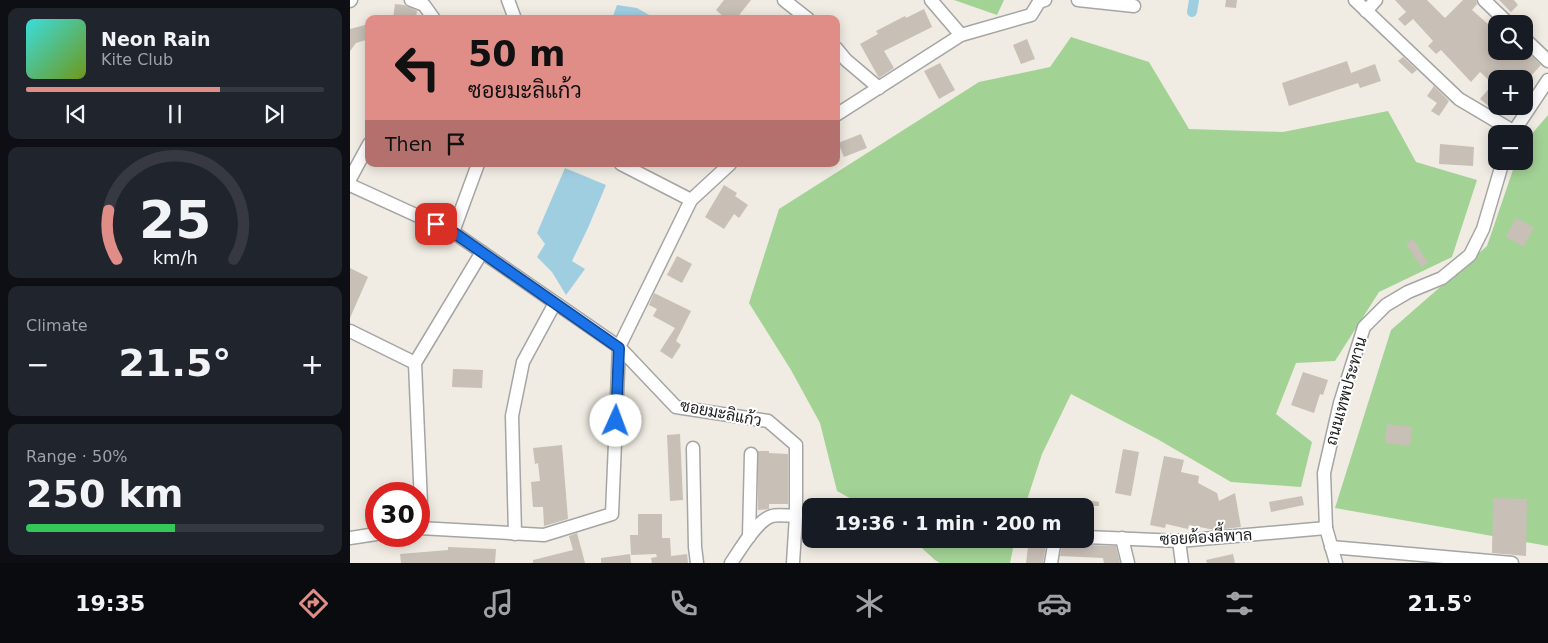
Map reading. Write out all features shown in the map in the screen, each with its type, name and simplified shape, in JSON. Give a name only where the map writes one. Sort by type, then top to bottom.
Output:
[{"type":"street","points":[[411,0],[424,5],[431,15]]},
{"type":"street","points":[[508,0],[514,15]]},
{"type":"street","points":[[784,0],[803,15]]},
{"type":"street","points":[[931,0],[961,35]]},
{"type":"street","points":[[840,112],[961,35],[1031,15],[1039,2],[1046,0]]},
{"type":"street","points":[[1078,0],[1134,6]]},
{"type":"street","points":[[1355,0],[1459,98],[1501,125]]},
{"type":"street","points":[[1366,11],[1376,0]]},
{"type":"street","points":[[1484,0],[1500,15]]},
{"type":"street","points":[[1533,47],[1548,61]]},
{"type":"street","points":[[840,53],[879,88]]},
{"type":"street","points":[[1517,125],[1548,80]]},
{"type":"street","points":[[350,179],[365,151]]},
{"type":"street","points":[[453,232],[477,167]]},
{"type":"street","points":[[626,167],[691,200]]},
{"type":"street","points":[[430,529],[544,535],[612,514],[619,348],[691,200],[727,167]]},
{"type":"street","name":"ถนนเทพประทาน","points":[[1336,563],[1326,528],[1324,473],[1340,403],[1364,327],[1386,305],[1408,292],[1442,278],[1470,255],[1483,230],[1501,170]]},
{"type":"street","name":"ซอยมะลิแก้ว","points":[[350,185],[453,232],[619,348],[676,407],[768,421],[796,445],[796,516],[793,563]]},
{"type":"street","points":[[419,482],[415,362],[482,252]]},
{"type":"street","points":[[515,534],[512,416],[523,362],[555,303]]},
{"type":"street","points":[[350,331],[415,362]]},
{"type":"street","points":[[693,448],[697,563]]},
{"type":"street","points":[[749,538],[751,454]]},
{"type":"street","points":[[731,563],[762,522],[772,515],[796,516]]},
{"type":"street","name":"ซอยต้องลี้พาล","points":[[1094,537],[1179,541],[1326,528]]},
{"type":"street","points":[[350,538],[365,536]]},
{"type":"street","points":[[1122,538],[1128,563]]},
{"type":"street","points":[[1179,541],[1182,563]]},
{"type":"street","points":[[1332,547],[1512,563]]},
{"type":"street","points":[[1051,563],[1054,548]]},
{"type":"green space","points":[[954,0],[1004,0],[997,15]]},
{"type":"green space","points":[[1071,37],[1149,62],[1189,129],[1283,132],[1388,111],[1416,162],[1477,180],[1452,257],[1379,292],[1335,361],[1296,363],[1276,414],[1312,442],[1301,487],[1231,482],[1159,440],[1071,394],[1042,454],[1028,498],[850,498],[837,491],[820,423],[791,370],[749,303],[779,209],[979,82],[1050,67]]},
{"type":"green space","points":[[1548,115],[1548,546],[1335,508],[1391,330],[1487,246],[1513,170],[1533,170],[1533,132]]},
{"type":"green space","points":[[922,548],[1013,548],[1010,563],[940,563]]},
{"type":"water","points":[[617,5],[637,8],[649,15],[613,15]]},
{"type":"water","points":[[565,168],[606,185],[572,261],[585,269],[566,295],[552,272],[537,257],[545,244],[537,233]]},
{"type":"building","points":[[724,0],[751,0],[739,15],[722,15],[716,10]]},
{"type":"building","points":[[1226,0],[1237,0],[1236,8],[1225,7]]},
{"type":"building","points":[[1395,0],[1427,0],[1445,18],[1463,0],[1476,0],[1477,4],[1472,10],[1488,24],[1488,60],[1533,60],[1533,57],[1541,65],[1533,74],[1533,70],[1488,70],[1488,79],[1480,72],[1471,82],[1441,50],[1436,54],[1428,46],[1433,41],[1413,19],[1405,26],[1398,19],[1406,12]]},
{"type":"building","points":[[1499,0],[1514,0],[1518,5],[1511,12]]},
{"type":"building","points":[[395,4],[404,5],[417,11],[416,15],[394,15]]},
{"type":"building","points":[[924,9],[932,27],[884,51],[894,68],[879,78],[860,44],[878,34],[876,31],[905,16],[906,18]]},
{"type":"building","points":[[365,25],[365,40],[356,43],[350,51],[350,29]]},
{"type":"building","points":[[1027,39],[1035,59],[1021,64],[1013,45]]},
{"type":"building","points":[[1403,57],[1417,70],[1412,74],[1398,61]]},
{"type":"building","points":[[1347,61],[1351,73],[1375,64],[1381,81],[1360,88],[1358,83],[1289,106],[1282,83]]},
{"type":"building","points":[[940,63],[955,90],[939,99],[924,71]]},
{"type":"building","points":[[1434,86],[1449,101],[1439,116],[1431,111],[1437,103],[1427,96]]},
{"type":"building","points":[[1488,90],[1488,106],[1480,99]]},
{"type":"building","points":[[861,134],[867,148],[844,157],[840,142]]},
{"type":"building","points":[[1440,144],[1474,147],[1473,166],[1439,164]]},
{"type":"building","points":[[724,185],[737,193],[735,196],[748,205],[739,218],[734,214],[724,229],[705,217]]},
{"type":"building","points":[[1516,218],[1534,227],[1524,247],[1506,237]]},
{"type":"building","points":[[1413,239],[1428,263],[1421,267],[1406,244]]},
{"type":"building","points":[[677,256],[692,264],[682,283],[667,275]]},
{"type":"building","points":[[350,268],[368,277],[350,318]]},
{"type":"building","points":[[654,293],[691,311],[676,341],[681,345],[672,359],[660,351],[675,328],[653,316],[657,309],[649,305]]},
{"type":"building","points":[[453,369],[483,370],[482,388],[452,387]]},
{"type":"building","points":[[1303,372],[1328,380],[1323,395],[1320,394],[1314,413],[1291,405]]},
{"type":"building","points":[[1387,424],[1412,427],[1410,446],[1385,443]]},
{"type":"building","points":[[680,434],[683,500],[670,501],[667,435]]},
{"type":"building","points":[[562,445],[568,519],[544,526],[543,507],[533,507],[531,482],[540,481],[538,463],[535,464],[533,448]]},
{"type":"building","points":[[1123,449],[1139,452],[1131,496],[1115,493]]},
{"type":"building","points":[[758,451],[788,454],[788,504],[769,504],[769,509],[758,510]]},
{"type":"building","points":[[1164,456],[1184,460],[1181,472],[1199,476],[1198,483],[1217,493],[1219,501],[1235,493],[1241,527],[1215,530],[1189,525],[1188,529],[1166,524],[1165,528],[1150,525]]},
{"type":"building","points":[[1302,496],[1304,505],[1271,512],[1269,502]]},
{"type":"building","points":[[1493,498],[1527,499],[1526,556],[1492,553]]},
{"type":"building","points":[[1094,501],[1099,502],[1099,506],[1094,506]]},
{"type":"building","points":[[638,514],[662,514],[662,538],[670,538],[671,556],[687,554],[688,563],[652,563],[651,558],[657,557],[656,554],[631,555],[630,535],[638,535]]},
{"type":"building","points":[[577,533],[585,563],[533,563],[533,560],[573,550],[569,536]]},
{"type":"building","points":[[1094,545],[1116,546],[1120,563],[1104,563],[1103,558],[1060,556],[1062,548],[1094,548]]},
{"type":"building","points":[[448,547],[496,549],[495,563],[401,563],[400,554],[448,550]]},
{"type":"building","points":[[1028,548],[1046,548],[1043,563],[1026,563]]},
{"type":"building","points":[[630,554],[631,563],[601,563],[601,558]]},
{"type":"building","points":[[1233,554],[1235,563],[1207,563],[1206,560]]},
{"type":"waterway","points":[[1192,12],[1194,0]]},
{"type":"route","points":[[436,224],[453,232],[619,348],[616,421]]}]
